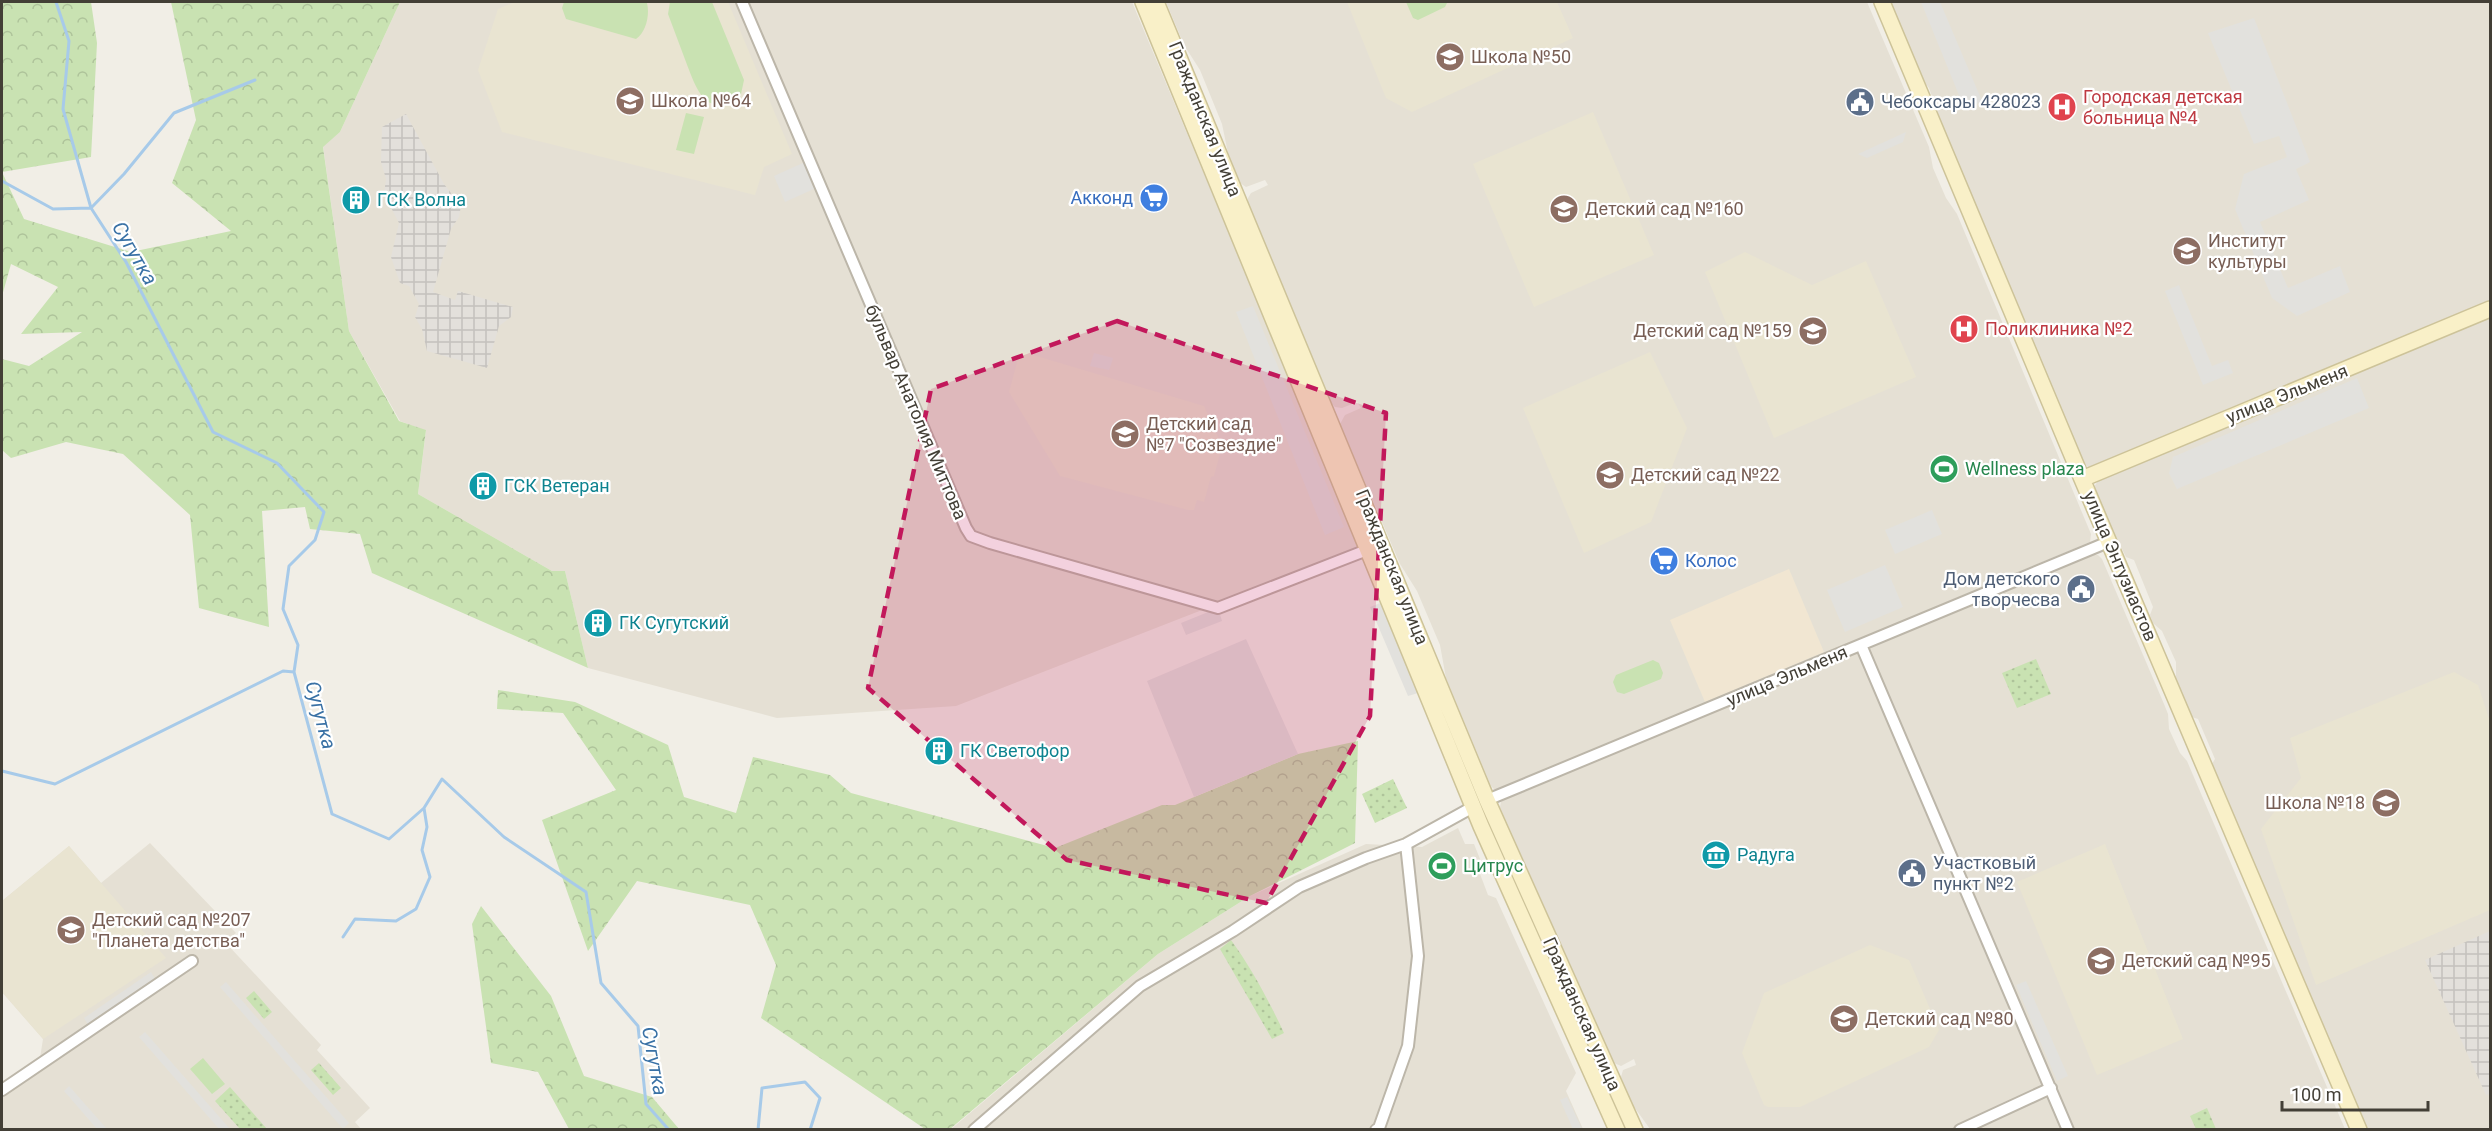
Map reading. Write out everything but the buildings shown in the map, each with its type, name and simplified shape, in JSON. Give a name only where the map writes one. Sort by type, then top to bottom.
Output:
[{"type":"main road","name":"Гражданская улица","points":[[1143,2],[1231,200],[1487,800],[1635,1130]]},
{"type":"main road","name":"Гражданская улица","points":[[1156,2],[1367,550],[1473,807],[1617,1130]]},
{"type":"main road","name":"улица Энтузиастов","points":[[1873,2],[1927,118],[2029,362],[2101,545],[2210,790]]},
{"type":"main road","name":"улица Энтузиастов","points":[[1882,2],[1905,67]]},
{"type":"main road","name":"улица Эльменя","points":[[2082,479],[2490,309]]},
{"type":"main road","name":"улица Энтузиастов","points":[[2029,362],[2082,479],[2218,810],[2303,1007],[2360,1130]]},
{"type":"main road","name":"улица Эльменя","points":[[1473,807],[1487,800]]},
{"type":"main road","name":"улица Энтузиастов","points":[[2312,1026],[2349,1130]]},
{"type":"street","name":"бульвар Анатолия Миттова","points":[[742,2],[961,518],[971,536],[1218,608],[1367,550]]},
{"type":"street","name":"улица Эльменя","points":[[1487,800],[2101,545]]},
{"type":"street","points":[[1861,645],[2068,1130]]},
{"type":"street","points":[[974,1130],[1140,986],[1233,931],[1299,887],[1366,858],[1406,844],[1473,807]]},
{"type":"street","points":[[1376,1130],[1379,1128],[1408,1046],[1418,956],[1406,844]]},
{"type":"street","points":[[2,1090],[192,961]]},
{"type":"street","points":[[1960,1130],[2050,1088]]},
{"type":"highlighted area","points":[[1117,321],[1386,413],[1370,716],[1266,903],[1067,860],[868,688],[931,389]]},
{"type":"shaded area","points":[[400,2],[1132,2],[1358,542],[1356,550],[956,706],[777,718],[588,668],[565,571],[552,571],[418,494],[426,431],[400,421],[349,331],[323,146],[340,132]]},
{"type":"shaded area","name":"Школа №64","points":[[515,2],[728,2],[792,154],[764,167],[755,195],[502,132],[478,70],[498,9]]},
{"type":"shaded area","points":[[1166,2],[1867,2],[1929,147],[1933,168],[1946,198],[1957,214],[2091,534],[2090,542],[1499,790],[1494,789],[1446,678],[1440,645],[1417,591],[1400,564],[1340,424],[1345,415],[1361,408],[1357,402],[1342,408],[1332,404],[1248,203],[1251,193],[1268,185],[1265,180],[1246,187],[1240,183],[1228,153],[1222,124],[1200,70],[1184,45]]},
{"type":"shaded area","name":"Школа №50","points":[[1347,2],[1557,2],[1573,38],[1412,112],[1386,98]]},
{"type":"shaded area","points":[[1888,2],[2490,2],[2490,305],[2093,468],[2088,467],[2083,463],[1940,125],[1929,88],[1918,74]]},
{"type":"shaded area","points":[[1921,2],[1940,2],[1982,101],[1965,110]]},
{"type":"shaded area","points":[[2254,18],[2310,162],[2296,169],[2309,200],[2260,222],[2288,288],[2340,266],[2350,292],[2297,316],[2272,298],[2235,209],[2244,174],[2287,157],[2279,136],[2254,144],[2208,33]]},
{"type":"shaded area","name":"Детский сад №160","points":[[1593,112],[1654,255],[1534,307],[1473,164]]},
{"type":"shaded area","points":[[406,114],[444,184],[461,206],[459,217],[451,229],[433,292],[455,300],[458,291],[513,307],[511,317],[499,326],[487,368],[427,351],[422,329],[415,317],[419,304],[409,286],[400,283],[391,257],[399,223],[384,194],[386,179],[381,162],[382,127]]},
{"type":"shaded area","points":[[1906,132],[1903,142],[1867,158],[1858,154]]},
{"type":"shaded area","points":[[805,162],[816,188],[785,202],[774,176]]},
{"type":"shaded area","name":"Детский сад №159","points":[[1745,252],[1812,285],[1866,261],[1916,377],[1774,438],[1705,272]]},
{"type":"shaded area","points":[[2179,285],[2212,366],[2228,360],[2233,373],[2203,385],[2165,291]]},
{"type":"shaded area","points":[[1253,306],[1344,527],[1325,535],[1236,312]]},
{"type":"shaded area","points":[[2490,318],[2490,1129],[2369,1130],[2364,1125],[2212,764],[2215,759],[2198,719],[2192,717],[2176,680],[2176,662],[2162,631],[2153,623],[2150,615],[2153,607],[2134,560],[2126,557],[2095,494],[2094,487],[2100,478],[2386,358]]},
{"type":"shaded area","name":"Детский сад №7 \"Созвездие\"","points":[[1020,351],[1204,406],[1222,446],[1204,502],[1197,500],[1194,510],[1188,510],[1060,476],[1009,392]]},
{"type":"shaded area","name":"Детский сад №22","points":[[1650,352],[1687,428],[1651,522],[1584,553],[1523,408]]},
{"type":"shaded area","points":[[1094,353],[1113,358],[1109,370],[1090,366]]},
{"type":"shaded area","points":[[2357,378],[2369,408],[2177,489],[2169,473],[2173,457]]},
{"type":"shaded area","points":[[1932,510],[1942,534],[1895,554],[1885,530]]},
{"type":"shaded area","points":[[2090,555],[2098,555],[2102,559],[2168,714],[2169,729],[2180,753],[2187,761],[2345,1129],[1650,1129],[1632,1104],[1621,1077],[1623,1070],[1636,1065],[1634,1059],[1621,1066],[1614,1063],[1500,807],[1504,798]]},
{"type":"shaded area","points":[[1885,565],[1903,607],[1845,632],[1827,590]]},
{"type":"shaded area","points":[[1789,569],[1824,652],[1705,702],[1670,620]]},
{"type":"shaded area","points":[[1388,600],[1425,691],[1408,696],[1370,607]]},
{"type":"shaded area","points":[[1218,608],[1222,621],[1186,635],[1181,623]]},
{"type":"shaded area","points":[[1246,639],[1298,754],[1194,797],[1147,681]]},
{"type":"shaded area","name":"Школа №18","points":[[2454,672],[2478,685],[2490,722],[2490,910],[2316,985],[2261,829],[2301,778],[2290,738]]},
{"type":"shaded area","points":[[1458,828],[1465,844],[1474,844],[1480,859],[1477,866],[1488,895],[1496,898],[1576,1073],[1566,1091],[1583,1129],[950,1130],[1158,954],[1250,896],[1366,844],[1422,847]]},
{"type":"shaded area","points":[[150,843],[236,933],[225,942],[321,1045],[317,1050],[370,1108],[355,1122],[361,1129],[2,1129],[2,1084],[40,1058],[43,1039],[2,992],[2,901],[69,846],[101,883]]},
{"type":"shaded area","name":"Детский сад №95","points":[[2105,844],[2183,1039],[2097,1075],[2017,882]]},
{"type":"shaded area","name":"Детский сад №207 \"Планета детства\"","points":[[69,846],[166,958],[43,1039],[2,992],[2,901]]},
{"type":"shaded area","points":[[2490,931],[2490,1094],[2486,1095],[2425,960]]},
{"type":"shaded area","name":"Детский сад №80","points":[[1870,945],[1909,960],[1939,1030],[1929,1047],[1800,1107],[1764,1105],[1742,1053],[1764,993]]},
{"type":"shaded area","points":[[151,972],[155,979],[88,1025],[84,1018]]},
{"type":"shaded area","points":[[2026,981],[2068,1076],[2057,1081],[2016,985]]},
{"type":"shaded area","points":[[226,982],[349,1123],[343,1129],[220,987]]},
{"type":"shaded area","points":[[145,1032],[230,1129],[219,1129],[139,1037]]},
{"type":"shaded area","points":[[69,1086],[107,1129],[97,1129],[64,1091]]},
{"type":"shaded area","points":[[1567,1097],[1582,1129],[1573,1129],[1560,1100]]},
{"type":"green space","points":[[2,2],[91,2],[97,43],[91,157],[2,172]]},
{"type":"green space","points":[[171,2],[400,2],[340,132],[323,147],[349,331],[399,421],[426,430],[418,494],[552,571],[565,571],[588,668],[372,573],[360,534],[310,529],[305,507],[262,511],[269,627],[199,608],[190,515],[123,454],[66,442],[11,458],[2,450],[2,359],[29,366],[82,332],[21,334],[58,287],[11,264],[2,296],[2,172],[24,219],[131,252],[231,231],[172,183],[196,120]]},
{"type":"green space","points":[[564,2],[642,2],[647,3],[648,13],[642,32],[636,39],[566,19],[562,8]]},
{"type":"green space","points":[[670,2],[712,2],[744,80],[741,94],[729,102],[720,104],[705,99],[699,92],[668,14]]},
{"type":"green space","points":[[1406,2],[1447,3],[1445,7],[1418,20],[1413,18]]},
{"type":"green space","points":[[686,113],[704,117],[694,154],[676,150]]},
{"type":"green space","points":[[2036,659],[2051,694],[2017,708],[2002,673]]},
{"type":"green space","points":[[1653,660],[1659,663],[1663,673],[1661,679],[1624,694],[1617,692],[1613,682],[1616,675]]},
{"type":"green space","points":[[498,690],[575,702],[668,745],[684,797],[736,813],[753,757],[830,775],[851,793],[1055,848],[1162,805],[1175,805],[1298,754],[1358,741],[1355,843],[1250,896],[1158,954],[950,1129],[925,1129],[761,1018],[776,965],[750,905],[637,881],[588,951],[542,820],[616,790],[563,713],[497,709]]},
{"type":"green space","points":[[1393,779],[1407,808],[1375,823],[1362,794]]},
{"type":"green space","points":[[481,906],[551,996],[584,1076],[652,1097],[679,1129],[569,1129],[538,1072],[491,1063],[472,924]]},
{"type":"green space","points":[[1231,940],[1260,985],[1284,1033],[1272,1039],[1220,949]]},
{"type":"green space","points":[[254,991],[272,1012],[264,1019],[246,998]]},
{"type":"green space","points":[[203,1058],[225,1084],[212,1094],[190,1069]]},
{"type":"green space","points":[[319,1063],[341,1088],[333,1095],[311,1070]]},
{"type":"green space","points":[[230,1087],[267,1129],[240,1129],[215,1101]]},
{"type":"green space","points":[[2207,1108],[2216,1129],[2196,1129],[2190,1116]]},
{"type":"waterway","name":"Сугутка","points":[[56,2],[69,41],[63,109],[91,208],[126,262],[213,432],[277,463],[324,512],[315,540],[289,566],[283,609],[298,645],[294,672],[332,814],[389,839],[424,808],[442,779],[504,837],[586,892],[601,983],[638,1026],[646,1104],[669,1130]]},
{"type":"waterway","points":[[2,181],[53,209],[91,208],[124,174],[174,113],[255,80]]},
{"type":"waterway","points":[[2,771],[55,784],[283,671],[294,672]]},
{"type":"waterway","points":[[343,937],[355,919],[396,921],[416,909],[430,877],[422,850],[427,827],[424,808]]},
{"type":"waterway","name":"Сугутка","points":[[758,1130],[762,1088],[805,1082],[820,1098],[810,1130]]},
{"type":"place","name":"Школа №50","points":[[1450,57]]},
{"type":"place","name":"Школа №64","points":[[630,101]]},
{"type":"place","name":"Чебоксары 428023","points":[[1860,102]]},
{"type":"place","name":"Городская детская больница №4","points":[[2062,107]]},
{"type":"place","name":"Акконд","points":[[1154,198]]},
{"type":"place","name":"ГСК Волна","points":[[356,200]]},
{"type":"place","name":"Детский сад №160","points":[[1564,209]]},
{"type":"place","name":"Институт культуры","points":[[2187,251]]},
{"type":"place","name":"Поликлиника №2","points":[[1964,329]]},
{"type":"place","name":"Детский сад №159","points":[[1813,331]]},
{"type":"place","name":"Детский сад №7 \"Созвездие\"","points":[[1125,434]]},
{"type":"place","name":"Wellness plaza","points":[[1944,469]]},
{"type":"place","name":"Детский сад №22","points":[[1610,475]]},
{"type":"place","name":"ГСК Ветеран","points":[[483,486]]},
{"type":"place","name":"Колос","points":[[1664,561]]},
{"type":"place","name":"Дом детского творчесва","points":[[2081,589]]},
{"type":"place","name":"ГК Сугутский","points":[[598,623]]},
{"type":"place","name":"ГК Светофор","points":[[939,751]]},
{"type":"place","name":"Школа №18","points":[[2386,803]]},
{"type":"place","name":"Радуга","points":[[1716,855]]},
{"type":"place","name":"Цитрус","points":[[1442,866]]},
{"type":"place","name":"Участковый пункт №2","points":[[1912,873]]},
{"type":"place","name":"Детский сад №207 \"Планета детства\"","points":[[71,930]]},
{"type":"place","name":"Детский сад №95","points":[[2101,961]]},
{"type":"place","name":"Детский сад №80","points":[[1844,1019]]}]
